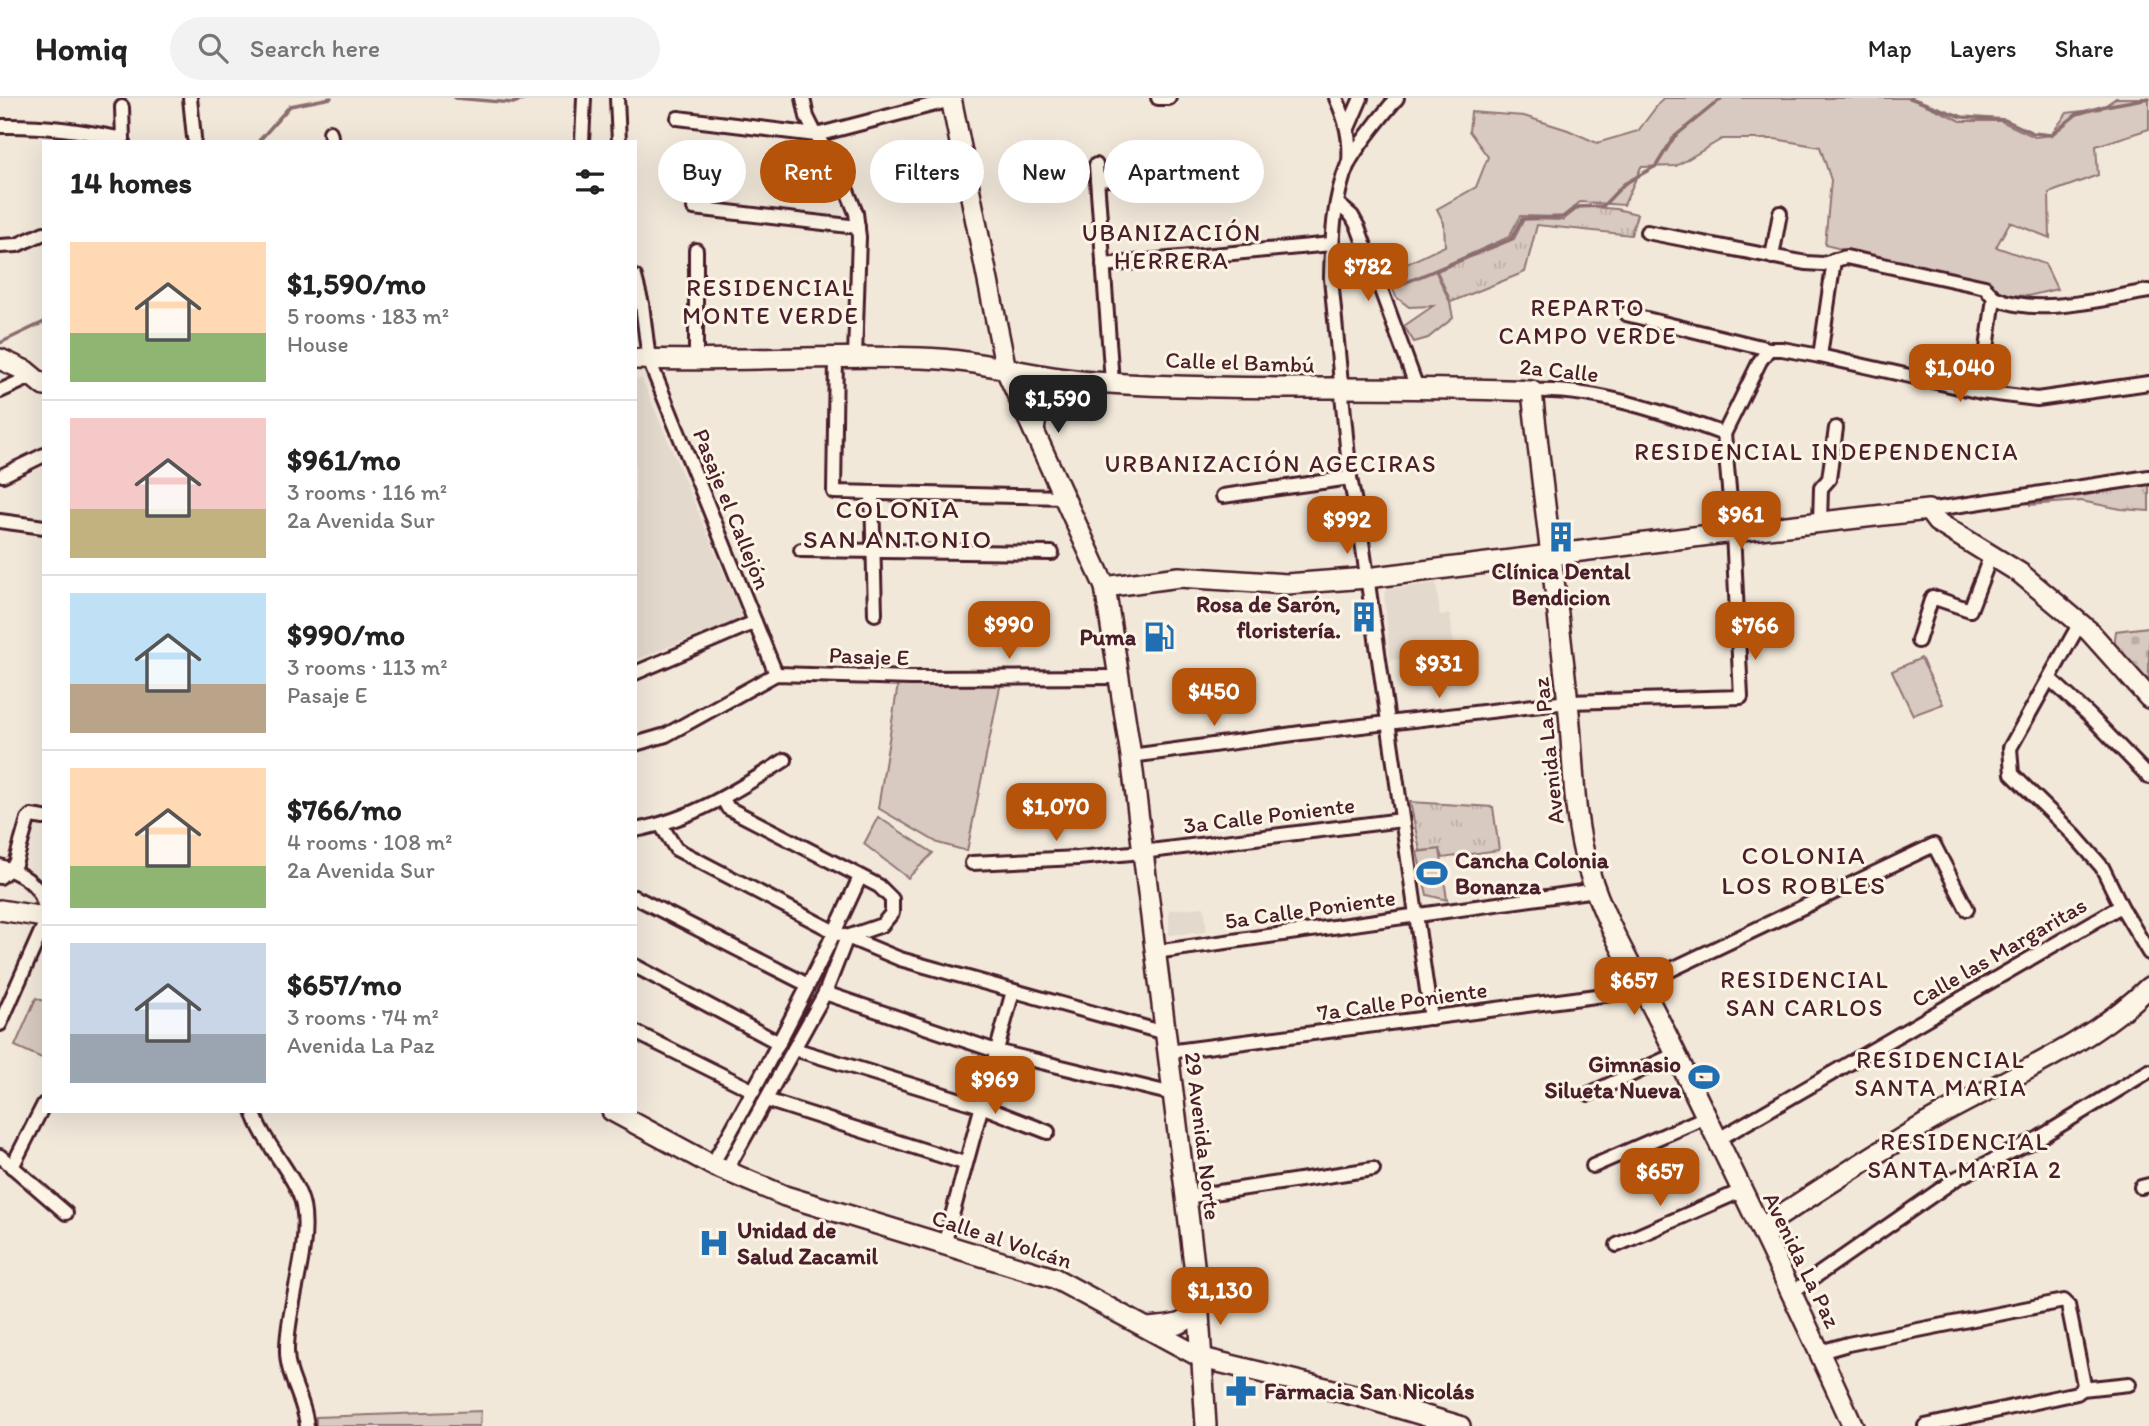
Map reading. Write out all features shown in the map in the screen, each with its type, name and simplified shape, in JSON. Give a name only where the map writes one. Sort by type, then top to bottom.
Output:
[{"type":"street","points":[[190,98],[194,138]]},
{"type":"street","points":[[582,140],[584,98]]},
{"type":"street","points":[[617,98],[619,140]]},
{"type":"street","points":[[803,98],[807,117],[844,181],[859,227],[834,492],[1065,497]]},
{"type":"street","points":[[1158,98],[1170,98]]},
{"type":"street","points":[[1336,98],[1350,139],[1349,163],[1338,204],[1332,244],[1334,317],[1350,478],[1431,1018]]},
{"type":"street","points":[[1348,128],[1361,98]]},
{"type":"street","points":[[1349,163],[1396,98]]},
{"type":"street","points":[[678,118],[816,135],[951,99]]},
{"type":"street","name":"29 Avenida Norte","points":[[951,99],[1006,370],[1105,587],[1131,756],[1186,1197],[1198,1298],[1206,1426]]},
{"type":"street","points":[[0,127],[34,125],[123,139],[122,107]]},
{"type":"street","points":[[1096,165],[1112,382]]},
{"type":"street","points":[[1097,180],[1104,179]]},
{"type":"street","points":[[1338,204],[1352,216],[1358,227],[1417,388]]},
{"type":"street","points":[[694,208],[859,227]]},
{"type":"street","points":[[1772,257],[1780,213]]},
{"type":"street","points":[[1647,232],[1806,264],[1823,264],[1846,257],[1985,287],[1994,298],[2021,305],[2059,305],[2149,291]]},
{"type":"street","points":[[0,246],[17,245],[42,234]]},
{"type":"street","points":[[1103,265],[1332,244]]},
{"type":"street","points":[[696,250],[696,359]]},
{"type":"street","points":[[1820,356],[1834,260]]},
{"type":"street","name":"Pasaje el Callejón","points":[[637,285],[642,304],[642,360],[776,674]]},
{"type":"street","points":[[1981,392],[1994,298]]},
{"type":"street","points":[[1626,314],[1769,349],[1820,356],[1981,392],[2038,400],[2149,383]]},
{"type":"street","points":[[1131,756],[1388,722],[1568,702],[1741,697],[1733,532],[1724,434],[1760,361],[1769,349]]},
{"type":"street","name":"Calle el Bambú","points":[[642,360],[845,357],[954,359],[1006,370],[1092,382],[1341,389]]},
{"type":"street","points":[[0,359],[38,381]]},
{"type":"street","points":[[0,391],[38,381]]},
{"type":"street","points":[[1034,431],[1035,420],[1051,394],[1060,387],[1092,382]]},
{"type":"street","name":"2a Calle","points":[[1341,389],[1532,391],[1590,396],[1674,416],[1724,434]]},
{"type":"street","name":"Avenida La Paz","points":[[1532,391],[1582,843],[1596,890],[1741,1192],[1762,1227],[1853,1426]]},
{"type":"street","points":[[1820,522],[1821,488],[1829,479],[1836,428]]},
{"type":"street","points":[[3,475],[42,456]]},
{"type":"street","points":[[1105,587],[1180,577],[1287,584],[1367,578],[1928,510],[2149,477]]},
{"type":"street","points":[[1223,496],[1350,478]]},
{"type":"street","points":[[872,493],[875,614]]},
{"type":"street","points":[[1928,510],[1937,522],[2020,573],[2080,623],[2149,698]]},
{"type":"street","points":[[0,521],[42,527]]},
{"type":"street","points":[[801,550],[1052,553]]},
{"type":"street","points":[[1917,641],[1932,597],[1969,610],[1991,555]]},
{"type":"street","points":[[637,672],[755,622]]},
{"type":"street","points":[[2080,623],[2010,748],[2012,774],[2074,835],[2102,867],[2149,953]]},
{"type":"street","points":[[637,743],[666,735],[776,674]]},
{"type":"street","name":"Pasaje E","points":[[776,674],[911,678],[1120,677]]},
{"type":"street","points":[[2050,679],[2149,777]]},
{"type":"street","points":[[637,830],[661,825],[723,799],[785,760]]},
{"type":"street","points":[[719,1168],[736,1122],[808,985],[841,935],[882,925],[892,913],[892,899],[879,886],[728,808],[723,799]]},
{"type":"street","points":[[4,871],[15,864],[28,818],[42,818]]},
{"type":"street","name":"3a Calle Poniente","points":[[972,863],[1142,852],[1402,820]]},
{"type":"street","points":[[661,825],[676,849],[841,935],[900,959],[1013,991],[1167,1043]]},
{"type":"street","points":[[1642,990],[1666,972],[1934,845],[1967,909]]},
{"type":"street","points":[[4,871],[35,885],[42,897]]},
{"type":"street","points":[[719,1168],[749,1130],[825,993],[860,877]]},
{"type":"street","name":"5a Calle Poniente","points":[[1155,952],[1596,890]]},
{"type":"street","points":[[637,901],[808,985]]},
{"type":"street","name":"Calle las Margaritas","points":[[1717,1140],[2121,906]]},
{"type":"street","points":[[0,910],[42,917]]},
{"type":"street","points":[[0,1024],[42,930]]},
{"type":"street","points":[[638,968],[779,1043]]},
{"type":"street","points":[[1762,1227],[1930,1122],[2088,1036],[2127,1009],[2149,987]]},
{"type":"street","name":"7a Calle Poniente","points":[[1167,1043],[1431,1018],[1642,990]]},
{"type":"street","points":[[944,1245],[964,1163],[1013,991]]},
{"type":"street","points":[[825,993],[996,1051],[1173,1094]]},
{"type":"street","points":[[637,1033],[754,1091]]},
{"type":"street","points":[[794,1049],[981,1106],[1048,1132]]},
{"type":"street","points":[[1589,1094],[1676,1054]]},
{"type":"street","points":[[1793,1292],[1957,1178],[2039,1138],[2149,1071]]},
{"type":"street","points":[[766,1100],[964,1163]]},
{"type":"street","points":[[12,1167],[42,1108]]},
{"type":"street","points":[[254,1113],[258,1127],[292,1181],[303,1204],[299,1272],[286,1350],[294,1387],[306,1416],[306,1426]]},
{"type":"street","name":"Calle al Volcán","points":[[616,1113],[719,1168],[785,1196],[1054,1278],[1202,1358],[1358,1396],[1460,1426]]},
{"type":"street","points":[[1593,1166],[1706,1117]]},
{"type":"street","points":[[736,1122],[749,1130]]},
{"type":"street","points":[[0,1157],[66,1213]]},
{"type":"street","points":[[1186,1197],[1373,1169]]},
{"type":"street","points":[[1618,1245],[1741,1192]]},
{"type":"street","points":[[1149,1328],[1185,1323],[1193,1314],[1198,1298]]},
{"type":"street","points":[[1820,1352],[1848,1344],[2064,1301],[2068,1305],[2084,1385],[2082,1389]]},
{"type":"street","points":[[1924,1426],[2077,1393],[2082,1389],[2129,1384]]},
{"type":"shaded area","points":[[637,379],[642,379],[743,618],[637,659]]},
{"type":"shaded area","points":[[1436,583],[1440,615],[1450,614],[1455,656],[1416,661],[1415,657],[1390,660],[1384,593],[1389,589]]},
{"type":"shaded area","points":[[1204,907],[1207,932],[1169,935],[1169,910]]},
{"type":"green space","points":[[1663,98],[1911,98],[1961,121],[2001,121],[2035,137],[2051,135],[2067,113],[2100,109],[2116,98],[2149,98],[2149,129],[2096,146],[2098,175],[2049,193],[2050,238],[2010,222],[1996,247],[2045,264],[2057,289],[2028,296],[1995,294],[1911,266],[1825,245],[1831,180],[1820,147],[1775,139],[1722,139],[1676,166],[1641,167],[1624,205],[1580,202],[1562,217],[1520,216],[1509,237],[1435,270],[1450,302],[1453,318],[1428,338],[1414,342],[1404,326],[1433,306],[1409,307],[1396,297],[1387,273],[1445,246],[1444,223],[1437,209],[1476,187],[1488,157],[1469,131],[1471,112],[1524,116],[1568,130],[1597,143],[1638,131]]},
{"type":"green space","points":[[1581,206],[1637,214],[1631,235],[1537,225],[1525,272],[1451,302],[1437,271],[1514,239],[1524,219],[1563,220]]},
{"type":"green space","points":[[2149,484],[2149,511],[2081,501],[2029,505]]},
{"type":"green space","points":[[2149,627],[2149,687],[2114,647],[2116,631]]},
{"type":"green space","points":[[1921,658],[1943,704],[1913,715],[1892,671]]},
{"type":"green space","points":[[899,678],[1001,682],[967,851],[938,843],[878,808]]},
{"type":"green space","points":[[1410,802],[1493,807],[1499,850],[1443,858],[1440,849],[1420,851]]},
{"type":"green space","points":[[878,817],[933,853],[908,878],[864,844]]},
{"type":"green space","name":"Cancha Colonia Bonanza","points":[[1440,849],[1447,900],[1427,895],[1417,852]]},
{"type":"green space","points":[[36,998],[42,1000],[42,1058],[15,1046]]},
{"type":"green space","points":[[481,1411],[480,1426],[316,1426],[316,1417]]},
{"type":"waterway","points":[[260,140],[290,106],[331,98]]},
{"type":"waterway","points":[[455,98],[513,103],[526,98]]},
{"type":"waterway","points":[[1385,291],[1511,239],[1522,219],[1563,217],[1577,207],[1603,206],[1624,184],[1656,166],[1674,137],[1722,98]]},
{"type":"waterway","points":[[1910,98],[1962,117],[2005,120],[2033,133],[2051,135],[2077,114],[2149,98]]},
{"type":"waterway","points":[[0,343],[42,323]]},
{"type":"place","name":"Clínica Dental Bendicion","points":[[1561,537]]},
{"type":"place","name":"Rosa de Sarón, floristería.","points":[[1364,617]]},
{"type":"place","name":"Puma","points":[[1159,637]]},
{"type":"place","name":"Cancha Colonia Bonanza","points":[[1432,873]]},
{"type":"place","name":"Gimnasio Silueta Nueva","points":[[1704,1077]]},
{"type":"place","name":"Unidad de Salud Zacamil","points":[[714,1243]]},
{"type":"place","name":"Farmacia San Nicolás","points":[[1241,1391]]},
{"type":"district","name":"UBANIZACIÓN HERRERA","points":[[1172,247]]},
{"type":"district","name":"RESIDENCIAL MONTE VERDE","points":[[771,302]]},
{"type":"district","name":"REPARTO CAMPO VERDE","points":[[1588,322]]},
{"type":"district","name":"RESIDENCIAL INDEPENDENCIA","points":[[1827,452]]},
{"type":"district","name":"URBANIZACIÓN AGECIRAS","points":[[1271,464]]},
{"type":"district","name":"COLONIA SAN ANTONIO","points":[[898,524]]},
{"type":"district","name":"COLONIA LOS ROBLES","points":[[1804,870]]},
{"type":"district","name":"RESIDENCIAL SAN CARLOS","points":[[1805,994]]},
{"type":"district","name":"RESIDENCIAL SANTA MARIA","points":[[1941,1074]]},
{"type":"district","name":"RESIDENCIAL SANTA MARIA 2","points":[[1965,1156]]}]
